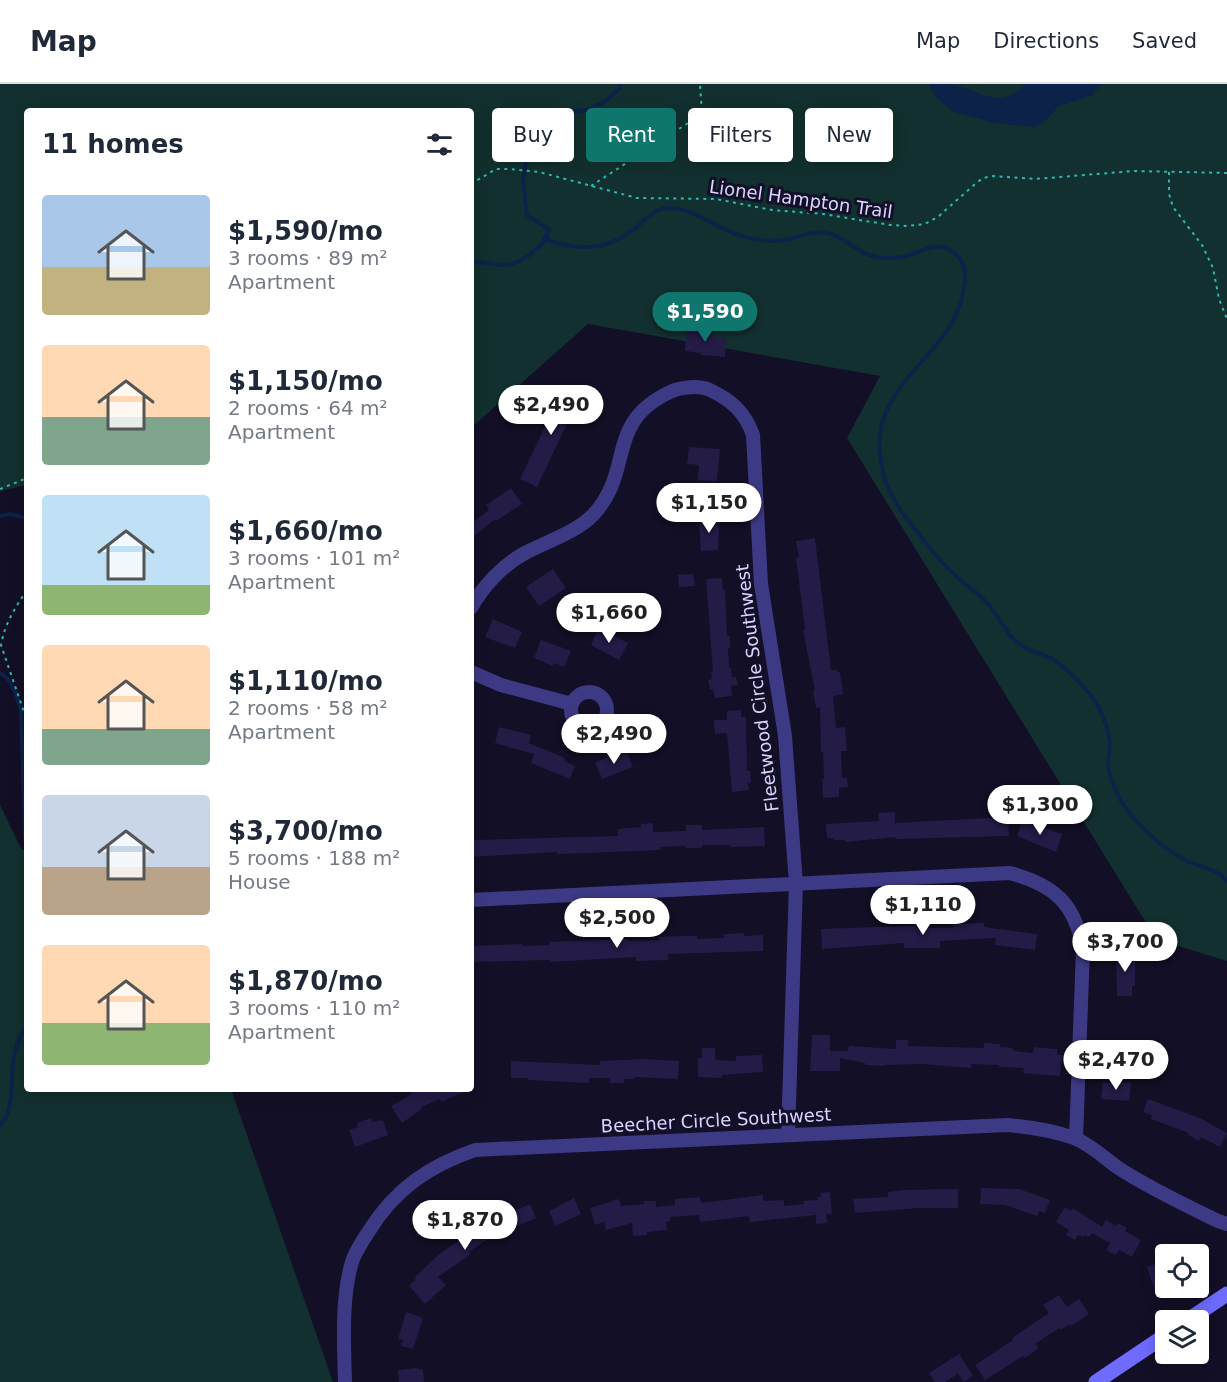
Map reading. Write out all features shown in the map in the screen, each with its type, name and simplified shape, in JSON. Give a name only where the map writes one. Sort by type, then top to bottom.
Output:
[{"type":"street","name":"Fleetwood Circle Southwest","points":[[474,603],[499,572],[523,554],[574,530],[591,517],[603,503],[615,480],[624,439],[630,424],[653,400],[678,388],[704,387],[727,398],[739,409],[753,435],[761,584],[785,736],[796,884],[788,1135]]},
{"type":"street","points":[[474,673],[501,685],[572,704]]},
{"type":"street","points":[[474,900],[1010,873],[1033,879],[1056,894],[1074,919],[1083,949],[1076,1139]]},
{"type":"street","name":"Beecher Circle Southwest","points":[[345,1382],[343,1334],[348,1281],[358,1248],[381,1211],[414,1180],[452,1158],[475,1150],[1007,1125],[1042,1128],[1085,1143],[1153,1189],[1227,1224]]},
{"type":"street","points":[[1203,1310],[1227,1294]]},
{"type":"street","points":[[1096,1382],[1110,1377],[1155,1343]]},
{"type":"path","points":[[591,187],[702,114],[700,84]]},
{"type":"path","name":"Lionel Hampton Trail","points":[[474,182],[496,169],[539,172],[637,198],[716,199],[772,210],[823,214],[907,226],[925,224],[939,216],[983,178],[993,176],[1035,179],[1116,172],[1227,173]]},
{"type":"path","points":[[1169,172],[1169,194],[1173,207],[1202,245],[1213,268],[1219,299],[1227,319]]},
{"type":"path","points":[[0,489],[24,479]]},
{"type":"path","points":[[24,595],[11,614],[3,632],[2,645],[24,712]]},
{"type":"green space","points":[[0,84],[1227,84],[1227,961],[1156,939],[847,438],[880,376],[588,324],[474,425],[474,108],[24,108],[24,486],[0,491]]},
{"type":"green space","points":[[0,805],[24,850],[24,1092],[232,1092],[333,1382],[0,1382]]},
{"type":"water","points":[[929,84],[960,86],[997,98],[1016,92],[1025,84],[1102,84],[1091,96],[1059,106],[1043,123],[1034,127],[994,123],[954,112],[940,101],[932,92]]},
{"type":"building","points":[[687,329],[713,331],[712,337],[726,338],[725,357],[685,351]]},
{"type":"building","points":[[565,384],[582,392],[537,487],[520,479]]},
{"type":"building","points":[[689,447],[720,449],[717,481],[698,480],[699,465],[687,464]]},
{"type":"building","points":[[511,488],[522,504],[496,521],[495,519],[474,536],[474,522],[489,510],[486,505]]},
{"type":"building","points":[[715,516],[719,529],[718,550],[701,551],[699,524],[701,524],[701,517]]},
{"type":"building","points":[[815,538],[831,670],[840,672],[843,694],[833,696],[836,728],[845,727],[847,751],[841,751],[842,778],[847,778],[848,787],[839,788],[839,797],[823,798],[820,707],[816,708],[813,691],[815,691],[803,630],[805,629],[796,558],[799,557],[796,541]]},
{"type":"building","points":[[553,569],[566,588],[539,606],[526,587]]},
{"type":"building","points":[[693,574],[695,586],[679,587],[678,575]]},
{"type":"building","points":[[722,578],[723,590],[725,590],[727,636],[730,636],[729,668],[731,668],[732,677],[736,677],[738,685],[731,686],[732,696],[715,698],[708,680],[712,679],[711,671],[713,671],[706,579]]},
{"type":"building","points":[[493,619],[522,632],[515,648],[485,637]]},
{"type":"building","points":[[599,628],[628,643],[619,660],[591,645]]},
{"type":"building","points":[[541,640],[571,651],[564,667],[554,663],[553,666],[534,658]]},
{"type":"building","points":[[741,710],[741,717],[746,717],[747,771],[750,771],[751,783],[748,783],[749,790],[732,792],[727,733],[715,734],[714,720],[727,720],[727,711]]},
{"type":"building","points":[[499,727],[531,735],[529,743],[565,758],[564,761],[575,766],[570,779],[531,763],[534,754],[495,743]]},
{"type":"building","points":[[627,751],[633,767],[602,779],[595,762]]},
{"type":"building","points":[[895,812],[895,823],[1008,817],[1009,836],[896,839],[896,837],[845,842],[845,840],[827,838],[826,824],[879,821],[878,813]]},
{"type":"building","points":[[1022,821],[1062,834],[1056,852],[1017,836]]},
{"type":"building","points":[[653,823],[653,832],[686,831],[686,825],[702,825],[702,830],[764,827],[765,846],[702,845],[702,848],[660,847],[660,850],[474,857],[474,840],[618,836],[618,829],[641,827],[641,824]]},
{"type":"building","points":[[984,923],[984,927],[1037,934],[1035,950],[995,945],[996,938],[940,941],[940,948],[904,948],[904,943],[822,949],[821,929],[904,926],[953,928],[953,924]]},
{"type":"building","points":[[724,934],[763,935],[763,951],[668,954],[668,960],[636,961],[636,957],[550,962],[550,960],[474,962],[474,946],[550,945],[549,942],[627,939],[627,941],[659,940],[658,937],[680,936],[697,936],[697,939],[724,938]]},
{"type":"building","points":[[1116,951],[1135,951],[1135,986],[1132,986],[1132,996],[1117,996]]},
{"type":"building","points":[[812,1035],[830,1035],[830,1051],[848,1051],[849,1046],[896,1049],[896,1040],[908,1040],[908,1046],[984,1048],[984,1043],[1000,1044],[1000,1047],[1013,1048],[1013,1051],[1033,1053],[1034,1047],[1057,1049],[1057,1054],[1062,1055],[1060,1076],[1023,1073],[1024,1068],[999,1067],[999,1065],[971,1064],[971,1068],[923,1064],[884,1066],[865,1065],[865,1063],[840,1058],[840,1071],[810,1071]]},
{"type":"building","points":[[1131,1041],[1139,1056],[1129,1062],[1121,1047]]},
{"type":"building","points":[[702,1048],[715,1048],[715,1060],[736,1061],[736,1056],[762,1055],[763,1072],[722,1075],[722,1078],[698,1077],[698,1058],[702,1058]]},
{"type":"building","points":[[644,1059],[679,1061],[678,1079],[634,1077],[634,1079],[624,1079],[624,1083],[610,1083],[610,1078],[589,1078],[589,1083],[511,1078],[511,1061],[600,1065],[600,1061]]},
{"type":"building","points":[[1110,1081],[1131,1083],[1129,1101],[1101,1099],[1103,1082],[1110,1083]]},
{"type":"building","points":[[411,1092],[464,1092],[442,1102],[440,1099],[421,1107],[422,1109],[402,1123],[391,1106],[412,1094]]},
{"type":"building","points":[[1148,1099],[1200,1118],[1227,1133],[1220,1147],[1201,1137],[1199,1141],[1188,1135],[1189,1133],[1151,1119],[1152,1115],[1143,1112]]},
{"type":"building","points":[[371,1118],[372,1122],[383,1120],[388,1135],[355,1147],[349,1130],[358,1127],[357,1123]]},
{"type":"building","points":[[981,1188],[1019,1189],[1050,1200],[1045,1213],[1039,1211],[1037,1216],[1005,1205],[980,1204]]},
{"type":"building","points":[[958,1189],[958,1208],[918,1208],[855,1213],[853,1199],[888,1197],[888,1192],[905,1190]]},
{"type":"building","points":[[830,1192],[832,1214],[826,1214],[827,1223],[816,1224],[816,1215],[750,1222],[749,1216],[700,1222],[699,1215],[670,1217],[670,1221],[666,1222],[667,1230],[633,1236],[632,1223],[606,1230],[604,1222],[595,1225],[590,1208],[619,1199],[621,1206],[656,1201],[656,1207],[675,1205],[675,1199],[700,1197],[701,1203],[763,1195],[763,1201],[784,1200],[784,1206],[818,1200],[817,1197],[821,1197],[820,1193]]},
{"type":"building","points":[[574,1198],[581,1214],[555,1226],[549,1211]]},
{"type":"building","points":[[530,1204],[536,1218],[511,1229],[509,1224],[469,1252],[471,1254],[438,1277],[446,1285],[425,1304],[409,1286],[416,1279],[414,1278],[438,1255],[477,1228],[474,1224],[484,1217],[487,1221],[491,1218],[492,1220]]},
{"type":"building","points":[[1065,1207],[1071,1211],[1073,1208],[1102,1227],[1106,1220],[1116,1226],[1118,1223],[1127,1228],[1125,1231],[1141,1240],[1132,1257],[1119,1250],[1115,1255],[1106,1250],[1110,1243],[1092,1233],[1089,1237],[1078,1235],[1075,1240],[1066,1235],[1069,1230],[1056,1222]]},
{"type":"building","points":[[1155,1264],[1155,1291],[1147,1267]]},
{"type":"building","points":[[1059,1295],[1067,1307],[1079,1299],[1089,1314],[1071,1326],[1070,1324],[1060,1330],[1059,1328],[1035,1344],[1039,1348],[1025,1358],[1023,1356],[985,1380],[975,1365],[1049,1313],[1043,1305]]},
{"type":"building","points":[[406,1312],[423,1318],[413,1349],[401,1346],[403,1340],[398,1339]]},
{"type":"building","points":[[959,1354],[973,1376],[964,1382],[958,1374],[945,1382],[935,1382],[929,1373]]},
{"type":"building","points":[[415,1368],[423,1370],[424,1382],[399,1382],[398,1370]]},
{"type":"waterway","points":[[546,240],[548,238],[544,238],[550,230],[527,215],[523,181],[526,162],[554,142],[560,125],[573,112],[591,109],[607,100],[620,88],[620,84]]},
{"type":"waterway","points":[[546,240],[584,247],[606,244],[628,234],[661,209],[671,208],[698,215],[732,233],[759,240],[784,240],[808,234],[827,233],[876,257],[903,257],[938,246],[949,249],[957,255],[964,266],[965,277],[958,311],[940,341],[894,396],[883,419],[879,447],[887,485],[903,514],[933,552],[949,570],[984,600],[1013,639],[1062,666],[1089,693],[1108,731],[1109,772],[1123,804],[1133,818],[1169,850],[1189,862],[1214,871],[1227,881]]},
{"type":"waterway","points":[[474,262],[500,265],[514,263],[526,258],[546,240]]},
{"type":"waterway","points":[[0,516],[10,514],[24,517]]},
{"type":"waterway","points":[[0,673],[11,684],[21,712],[24,807]]},
{"type":"waterway","points":[[0,1126],[10,1104],[15,1052],[24,1031]]}]
